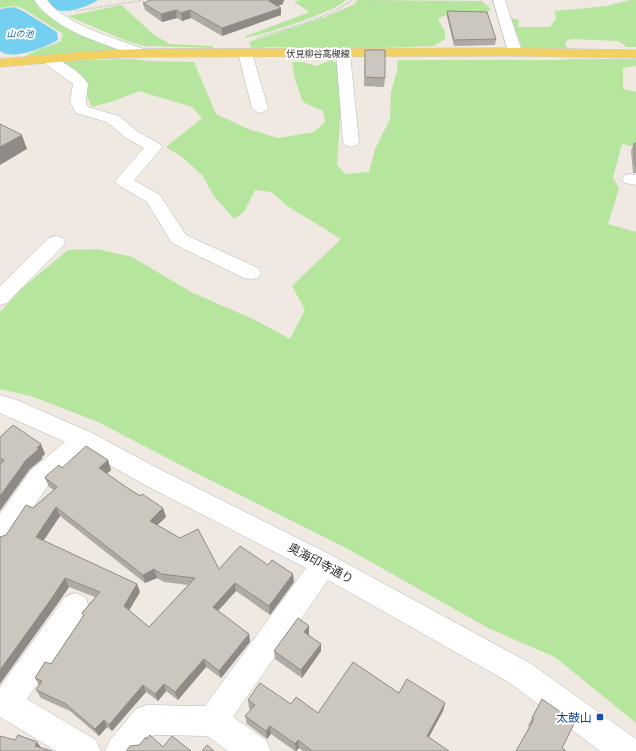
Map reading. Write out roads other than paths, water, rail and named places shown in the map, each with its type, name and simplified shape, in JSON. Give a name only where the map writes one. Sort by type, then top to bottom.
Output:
[{"type":"main road","name":"伏見柳谷高槻線","points":[[0,63],[48,58],[141,53],[515,52],[636,54]]},
{"type":"street","points":[[40,0],[44,8],[73,26],[141,53]]},
{"type":"street","points":[[505,1],[515,52]]},
{"type":"street","points":[[245,53],[260,108]]},
{"type":"street","points":[[343,53],[351,142]]},
{"type":"street","points":[[48,58],[76,78],[81,84],[78,102],[82,110],[113,119],[132,135],[154,147],[124,181],[154,199],[179,240],[251,273]]},
{"type":"street","points":[[0,298],[56,242]]},
{"type":"street","name":"奥海印寺通り","points":[[3,411],[84,440],[154,478],[324,564],[520,673],[611,746]]},
{"type":"street","points":[[0,535],[40,477],[84,440]]},
{"type":"street","points":[[212,721],[324,564]]},
{"type":"street","points":[[75,606],[6,704],[85,751]]},
{"type":"street","points":[[121,751],[147,720],[212,721],[255,751]]},
{"type":"water","points":[[44,0],[98,0],[84,7],[62,11],[55,9]]},
{"type":"water","name":"山の池","points":[[14,7],[57,32],[58,40],[21,54],[6,54],[0,51],[0,9]]},
{"type":"place","name":"太鼓山","points":[[600,717]]}]
